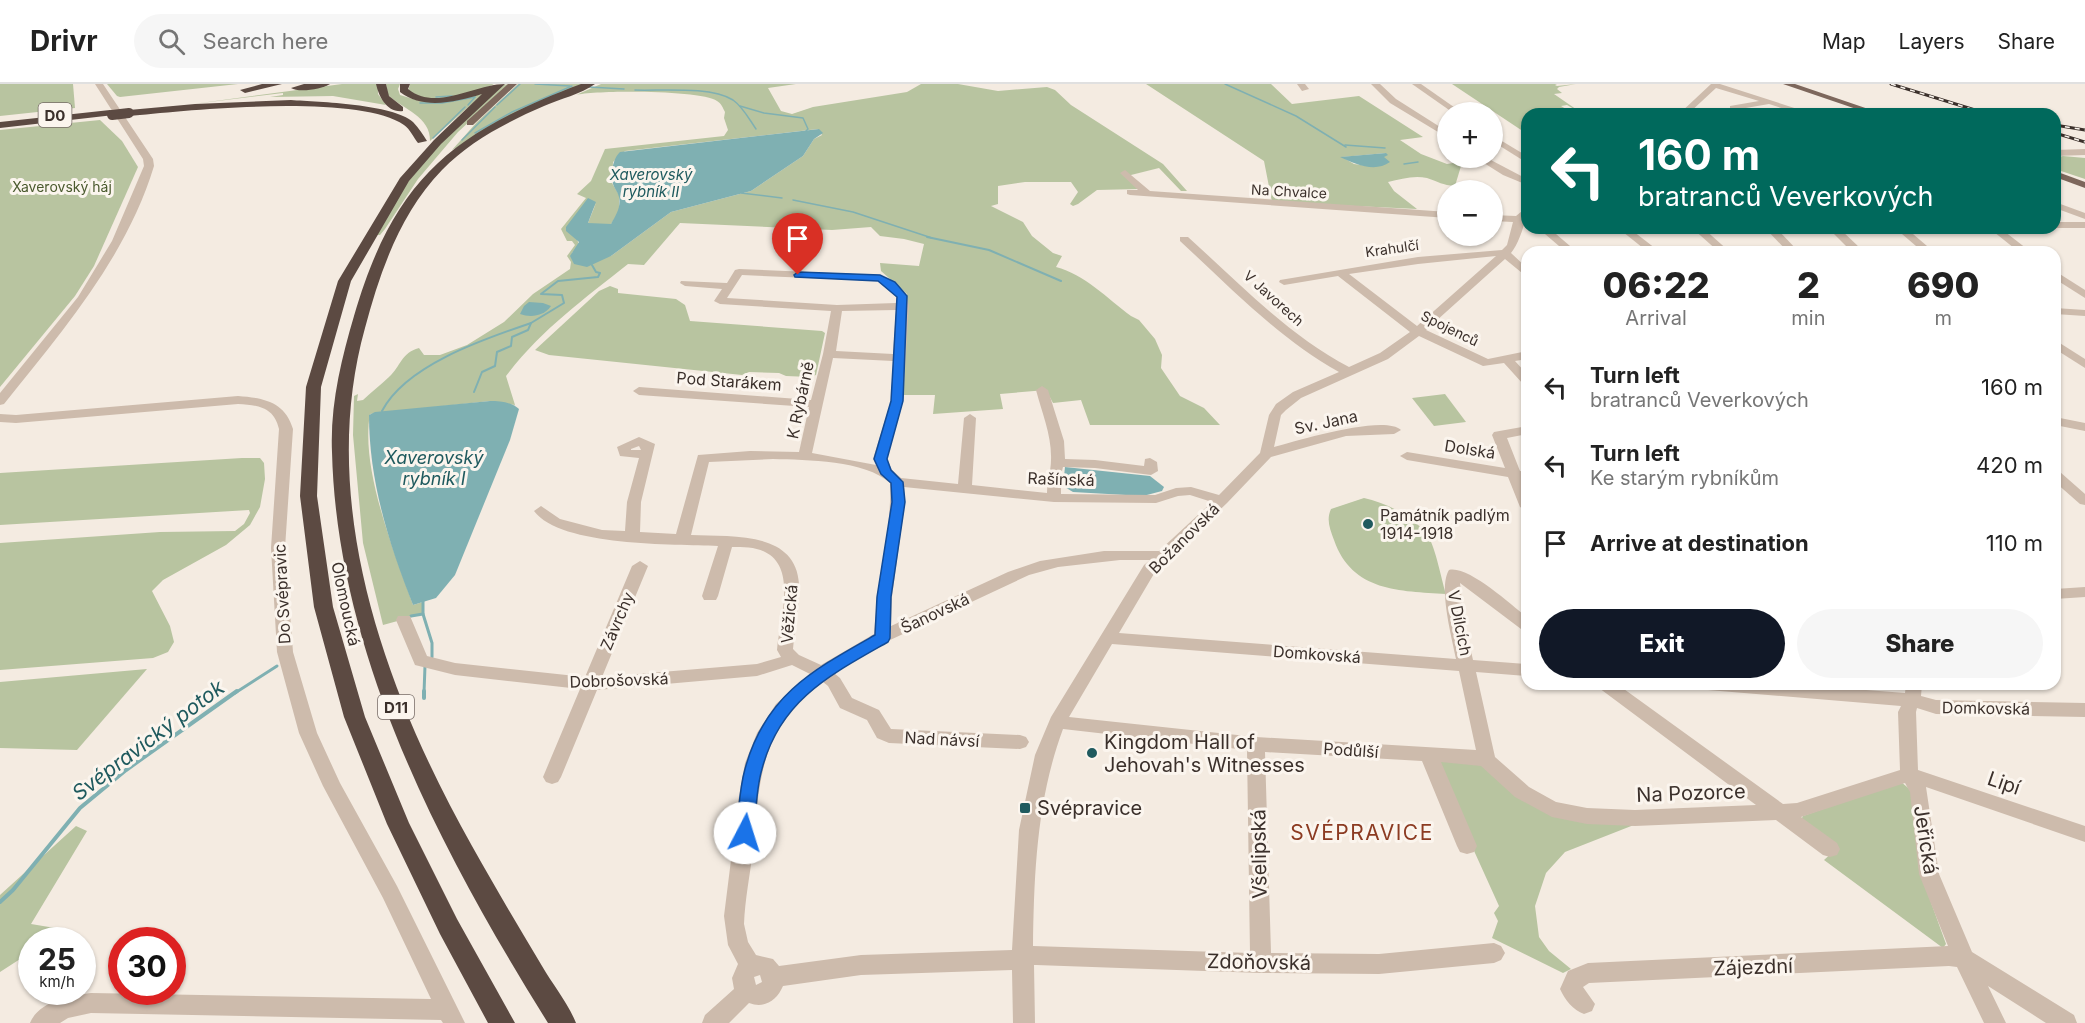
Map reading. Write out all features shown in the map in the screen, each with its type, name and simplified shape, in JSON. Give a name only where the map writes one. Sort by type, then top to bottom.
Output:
[{"type":"highway","points":[[127,110],[277,84]]},
{"type":"highway","points":[[228,93],[295,84]]},
{"type":"highway","points":[[110,112],[326,84]]},
{"type":"highway","points":[[381,84],[381,92],[385,99],[422,126],[424,130],[412,185]]},
{"type":"highway","points":[[405,84],[403,90],[408,95],[435,99],[466,96],[498,84]]},
{"type":"highway","name":"D11","points":[[412,185],[454,125],[498,84]]},
{"type":"highway","points":[[412,185],[480,135],[527,109],[590,84]]},
{"type":"highway","points":[[127,110],[263,99],[337,99],[369,103],[395,111],[415,125],[422,141]]},
{"type":"highway","name":"D0","points":[[0,123],[22,123],[110,112]]},
{"type":"highway","name":"D0","points":[[0,123],[110,112]]},
{"type":"highway","name":"D11","points":[[412,185],[471,123]]},
{"type":"highway","name":"Olomoucká","points":[[412,185],[375,223],[357,255],[338,299],[324,341],[314,391],[307,478],[312,541],[325,618],[367,754],[424,880],[502,1023]]},
{"type":"highway","name":"Olomoucká","points":[[412,185],[357,316],[347,357],[339,424],[339,470],[345,531],[362,608],[380,665],[435,801],[475,875],[563,1023]]},
{"type":"main road","points":[[471,123],[513,84]]},
{"type":"main road","points":[[1787,84],[1861,108]]},
{"type":"main road","points":[[2061,176],[2085,185]]},
{"type":"street","points":[[0,401],[82,298],[117,241],[147,172],[148,159],[99,84]]},
{"type":"street","points":[[1375,84],[1393,101],[1437,129]]},
{"type":"street","points":[[1416,84],[1442,102]]},
{"type":"street","points":[[1689,108],[1715,84],[1789,108]]},
{"type":"street","points":[[1734,108],[1771,101]]},
{"type":"street","points":[[1503,144],[1521,156]]},
{"type":"street","points":[[2061,153],[2085,152]]},
{"type":"street","points":[[1498,168],[1521,179]]},
{"type":"street","points":[[1125,173],[1147,193]]},
{"type":"street","name":"Na Chvalce","points":[[1130,192],[1437,214]]},
{"type":"street","points":[[2061,207],[2085,216]]},
{"type":"street","points":[[1503,217],[1521,214]]},
{"type":"street","points":[[1266,454],[1275,415],[1281,406],[1297,395],[1384,356],[1418,331],[1506,254],[1515,242],[1521,223]]},
{"type":"street","points":[[2061,225],[2080,225],[2085,232]]},
{"type":"street","points":[[1550,234],[1565,246]]},
{"type":"street","points":[[1631,234],[1646,246]]},
{"type":"street","points":[[1704,234],[1718,246]]},
{"type":"street","points":[[1776,234],[1788,246]]},
{"type":"street","points":[[1839,234],[1852,246]]},
{"type":"street","points":[[1907,234],[1922,246]]},
{"type":"street","points":[[2002,234],[2018,246]]},
{"type":"street","name":"V Javorech","points":[[1184,239],[1282,327],[1322,358],[1348,372]]},
{"type":"street","points":[[1506,254],[1521,268]]},
{"type":"street","name":"Krahulčí","points":[[1284,282],[1438,257],[1506,254]]},
{"type":"street","points":[[882,638],[884,597],[898,502],[891,477],[880,459],[897,401],[903,306],[902,296],[891,284],[880,278],[740,272],[720,300],[837,308],[903,306]]},
{"type":"street","name":"Spojenců","points":[[1341,272],[1418,331],[1487,363],[1521,356]]},
{"type":"street","points":[[2061,278],[2085,295]]},
{"type":"street","points":[[685,284],[729,286]]},
{"type":"street","name":"K Rybárně","points":[[837,308],[829,354],[805,454],[858,462],[891,477]]},
{"type":"street","points":[[2061,311],[2085,313]]},
{"type":"street","points":[[2061,348],[2085,364]]},
{"type":"street","points":[[829,354],[898,358]]},
{"type":"street","points":[[1507,359],[1521,374]]},
{"type":"street","points":[[1042,390],[1057,441],[1058,463],[1054,475],[1054,498]]},
{"type":"street","name":"Pod Starákem","points":[[639,391],[816,404]]},
{"type":"street","name":"Do Svépravic","points":[[0,418],[16,419],[238,400],[269,404],[281,413],[286,429],[278,548],[285,652],[308,733],[332,786],[390,892],[451,1017]]},
{"type":"street","points":[[2061,416],[2070,424]]},
{"type":"street","points":[[965,490],[970,418]]},
{"type":"street","points":[[2061,422],[2085,427]]},
{"type":"street","name":"Sv. Jana","points":[[1266,454],[1310,441],[1378,428],[1394,430]]},
{"type":"street","points":[[1520,475],[1499,435],[1521,431]]},
{"type":"street","points":[[682,540],[704,458],[805,454]]},
{"type":"street","name":"Božanovská","points":[[1024,1023],[1026,872],[1031,821],[1043,759],[1057,722],[1149,569],[1222,500],[1266,454]]},
{"type":"street","points":[[632,538],[634,502],[647,455]]},
{"type":"street","name":"Dolská","points":[[1407,456],[1520,475]]},
{"type":"street","points":[[1058,463],[1095,464],[1151,471],[1150,462]]},
{"type":"street","name":"Rašínská","points":[[891,477],[965,490],[1054,498],[1156,499],[1176,492],[1191,491],[1222,500]]},
{"type":"street","points":[[2061,480],[2085,501]]},
{"type":"street","name":"Věžická","points":[[541,511],[555,522],[602,535],[763,544],[780,554],[789,564],[792,585],[785,650],[793,659]]},
{"type":"street","points":[[710,596],[726,543]]},
{"type":"street","name":"Šanovská","points":[[752,968],[738,945],[734,924],[753,770],[766,734],[792,698],[822,672],[882,638],[1012,578],[1046,565],[1140,553],[1162,556]]},
{"type":"street","name":"Závrchy","points":[[552,777],[640,566]]},
{"type":"street","name":"V Dílcích","points":[[1487,760],[1456,620],[1451,580],[1454,574],[1463,577],[1521,621]]},
{"type":"street","points":[[2061,594],[2085,592]]},
{"type":"street","name":"Dobrošovská","points":[[404,620],[421,661],[455,669],[590,684],[757,670],[793,659]]},
{"type":"street","name":"Domkovská","points":[[1108,638],[1521,670]]},
{"type":"street","points":[[793,659],[822,672]]},
{"type":"street","name":"Nad návsí","points":[[822,672],[834,682],[846,703],[873,715],[883,733],[889,736],[1020,742]]},
{"type":"street","points":[[1613,690],[1830,849]]},
{"type":"street","name":"Domkovská","points":[[1854,690],[1913,692],[1936,707],[2085,710]]},
{"type":"street","name":"Jeřická","points":[[1913,692],[1907,712],[1908,774],[1919,792],[1929,874],[1964,959],[1995,1023]]},
{"type":"street","name":"Podůlší","points":[[1057,722],[1257,744],[1429,754],[1487,760]]},
{"type":"street","name":"Všelipská","points":[[1257,744],[1261,963]]},
{"type":"street","points":[[1429,754],[1467,846]]},
{"type":"street","name":"Na Pozorce","points":[[1487,760],[1522,792],[1552,809],[1587,816],[1635,818],[1797,811],[1908,774]]},
{"type":"street","name":"Lipí","points":[[1908,774],[2085,834]]},
{"type":"street","name":"Zdoňovská","points":[[775,977],[861,966],[1036,956],[1379,964],[1494,953]]},
{"type":"street","name":"Zájezdní","points":[[1584,1004],[1571,988],[1576,978],[1587,973],[1949,956],[1964,959]]},
{"type":"street","points":[[1964,959],[2066,1023]]},
{"type":"street","points":[[762,965],[769,967],[775,977],[773,984],[764,993],[753,995],[746,992],[742,981],[746,972],[762,965]]},
{"type":"street","points":[[712,1023],[746,992]]},
{"type":"street","points":[[41,1023],[64,1008],[91,1003],[451,1017]]},
{"type":"green space","points":[[0,84],[73,84],[75,108],[0,116]]},
{"type":"green space","points":[[107,84],[238,84],[120,97]]},
{"type":"green space","points":[[342,84],[378,84],[378,94],[386,105],[333,96],[270,97],[283,95],[283,93],[193,104]]},
{"type":"green space","points":[[386,84],[400,84],[398,89],[400,95],[420,101],[483,94],[430,141],[426,126],[415,114],[388,95]]},
{"type":"green space","points":[[410,84],[494,84],[461,96],[434,99],[408,91]]},
{"type":"green space","points":[[510,84],[458,132],[418,179],[385,229],[380,235],[375,235],[399,193],[436,147],[502,85]]},
{"type":"green space","points":[[518,84],[586,84],[545,99],[452,150],[477,122]]},
{"type":"green space","points":[[601,84],[796,84],[768,88],[781,111],[792,114],[813,107],[907,92],[921,84],[958,84],[998,91],[1047,87],[1055,90],[1071,105],[1163,164],[1187,191],[1181,191],[1159,168],[1127,176],[1139,189],[1097,190],[1073,206],[1070,204],[1078,192],[1071,182],[1025,182],[998,186],[998,204],[991,206],[1023,222],[1032,236],[1053,253],[1062,256],[1056,267],[1086,281],[1139,320],[1155,339],[1162,355],[1161,368],[1180,396],[1204,408],[1220,425],[1090,425],[1081,400],[1053,403],[1046,390],[1000,394],[1003,409],[933,414],[935,395],[902,395],[907,294],[881,271],[880,263],[919,266],[924,244],[880,236],[871,227],[832,230],[680,223],[644,265],[628,264],[564,316],[520,359],[506,376],[515,405],[490,401],[370,414],[368,436],[370,460],[381,511],[413,605],[423,602],[423,614],[383,625],[363,543],[353,435],[354,396],[358,394],[357,401],[363,400],[393,373],[405,356],[413,350],[419,348],[424,355],[440,355],[467,345],[504,322],[533,294],[570,269],[571,262],[567,256],[575,245],[572,241],[567,241],[561,229],[586,198],[577,194],[591,181],[605,149],[724,136],[728,130],[722,106],[708,97],[649,92],[604,92],[576,95]],"holes":[[[818,129],[822,135],[814,139],[803,156],[751,191],[671,212],[611,256],[573,259],[572,253],[579,245],[577,239],[596,203],[588,223],[611,224],[619,212],[619,195],[612,183],[613,162],[625,151]]]},
{"type":"green space","points":[[1146,84],[1271,84],[1292,104],[1359,96],[1423,137],[1400,140],[1421,154],[1437,160],[1437,168],[1460,168],[1457,180],[1437,182],[1422,177],[1388,182],[1394,191],[1417,209],[1272,202],[1264,161]],"holes":[[[1386,153],[1375,167],[1354,164],[1342,157]]]},
{"type":"green space","points":[[1452,84],[1557,84],[1555,85],[1557,86],[1576,84],[1559,87],[1557,89],[1562,93],[1554,94],[1574,108],[1567,105],[1561,106],[1564,108],[1521,108],[1521,130],[1503,118],[1503,102],[1479,102]]},
{"type":"green space","name":"Xaverovský háj","points":[[100,120],[122,141],[138,167],[94,266],[75,296],[0,387],[0,130]]},
{"type":"green space","points":[[2061,156],[2085,158],[2085,179],[2061,171]]},
{"type":"green space","points":[[610,286],[618,289],[618,293],[676,299],[685,305],[690,321],[822,331],[825,333],[816,375],[786,376],[779,373],[749,372],[742,375],[549,355],[535,350],[599,291]]},
{"type":"green space","points":[[1445,394],[1466,422],[1434,426],[1412,398]]},
{"type":"green space","points":[[260,458],[264,463],[265,479],[260,507],[250,525],[226,545],[163,580],[152,591],[170,626],[174,642],[168,652],[153,658],[0,670],[0,543],[160,532],[235,531],[244,524],[250,513],[249,510],[0,525],[0,473]]},
{"type":"green space","points":[[1364,498],[1399,511],[1415,522],[1428,536],[1446,594],[1395,589],[1365,579],[1353,570],[1342,557],[1334,540],[1329,517],[1331,509]]},
{"type":"green space","points":[[147,669],[77,750],[0,748],[0,682]]},
{"type":"green space","points":[[1435,759],[1476,760],[1519,795],[1644,821],[1565,852],[1546,873],[1535,906],[1539,937],[1549,951],[1571,969],[1563,973],[1492,938],[1498,921],[1494,913],[1499,906],[1446,789]]},
{"type":"green space","points":[[1901,782],[1912,791],[1919,869],[1946,944],[1943,948],[1824,860],[1835,850],[1801,820],[1803,816]]},
{"type":"green space","points":[[76,826],[87,831],[31,924],[49,927],[18,927],[18,960],[0,972],[0,895]]},
{"type":"water","name":"Xaverovský rybník II","points":[[819,129],[823,133],[814,139],[803,156],[751,191],[671,212],[611,256],[587,267],[574,264],[570,256],[579,242],[566,231],[566,227],[588,198],[596,202],[588,223],[611,224],[619,205],[619,197],[612,176],[614,162],[620,152]]},
{"type":"water","points":[[1386,153],[1388,155],[1384,157],[1390,162],[1378,167],[1358,165],[1340,157]]},
{"type":"water","points":[[529,302],[551,306],[545,312],[537,315],[520,314]]},
{"type":"water","name":"Xaverovský rybník I","points":[[490,401],[509,403],[519,409],[510,440],[455,575],[436,598],[413,605],[382,512],[372,464],[369,415],[375,412]]},
{"type":"water","points":[[1065,467],[1150,476],[1164,487],[1162,491],[1143,496],[1073,492],[1063,486]]},
{"type":"waterway","points":[[497,105],[520,84]]},
{"type":"waterway","name":"Svépravický potok","points":[[535,84],[570,86]]},
{"type":"waterway","points":[[1225,84],[1296,116],[1346,147]]},
{"type":"waterway","points":[[475,133],[512,112],[572,86]]},
{"type":"waterway","name":"Svépravický potok","points":[[589,87],[624,89]]},
{"type":"waterway","name":"Svépravický potok","points":[[635,90],[699,91],[723,96],[740,106]]},
{"type":"waterway","points":[[436,97],[452,96]]},
{"type":"waterway","points":[[420,103],[442,103],[475,97],[468,105]]},
{"type":"waterway","points":[[740,106],[764,113],[803,118],[808,129],[806,131]]},
{"type":"waterway","name":"Svépravický potok","points":[[740,106],[756,129]]},
{"type":"waterway","points":[[433,138],[465,107]]},
{"type":"waterway","points":[[462,140],[495,107]]},
{"type":"waterway","points":[[1345,145],[1385,148]]},
{"type":"waterway","points":[[1404,164],[1418,162]]},
{"type":"waterway","points":[[743,192],[741,193],[782,198]]},
{"type":"waterway","points":[[793,200],[853,212],[932,238]]},
{"type":"waterway","points":[[927,237],[989,250],[1061,281]]},
{"type":"waterway","name":"Svépravický potok","points":[[531,323],[564,303],[562,295],[541,294],[558,281],[598,277],[600,273],[596,272],[592,265]]},
{"type":"waterway","points":[[382,411],[393,395],[427,367],[491,337],[531,323]]},
{"type":"waterway","name":"Svépravický potok","points":[[474,392],[482,372],[495,366],[497,352],[511,346],[512,337],[528,330],[531,323]]},
{"type":"waterway","name":"Svépravický potok","points":[[423,601],[423,614]]},
{"type":"waterway","name":"Svépravický potok","points":[[411,616],[423,614]]},
{"type":"waterway","points":[[423,614],[432,643],[432,657]]},
{"type":"waterway","name":"Svépravický potok","points":[[235,693],[277,666]]},
{"type":"waterway","points":[[424,693],[425,666]]},
{"type":"waterway","name":"Svépravický potok","points":[[0,902],[13,890],[80,808],[126,770],[237,691]]},
{"type":"waterway","points":[[424,693],[424,698]]},
{"type":"railway","points":[[1891,84],[1969,108]]},
{"type":"railway","points":[[2061,126],[2085,130]]},
{"type":"railway","points":[[2061,135],[2085,142]]},
{"type":"place","name":"Památník padlým 1914-1918","points":[[1368,524]]},
{"type":"place","name":"Kingdom Hall of Jehovah's Witnesses","points":[[1092,753]]},
{"type":"place","name":"Svépravice","points":[[1025,808]]},
{"type":"district","name":"SVÉPRAVICE","points":[[1362,832]]},
{"type":"route","points":[[745,833],[753,770],[766,734],[792,698],[806,685],[822,672],[882,638],[884,597],[898,502],[897,482],[886,472],[880,459],[897,401],[902,296],[891,284],[880,278],[798,275]]}]
